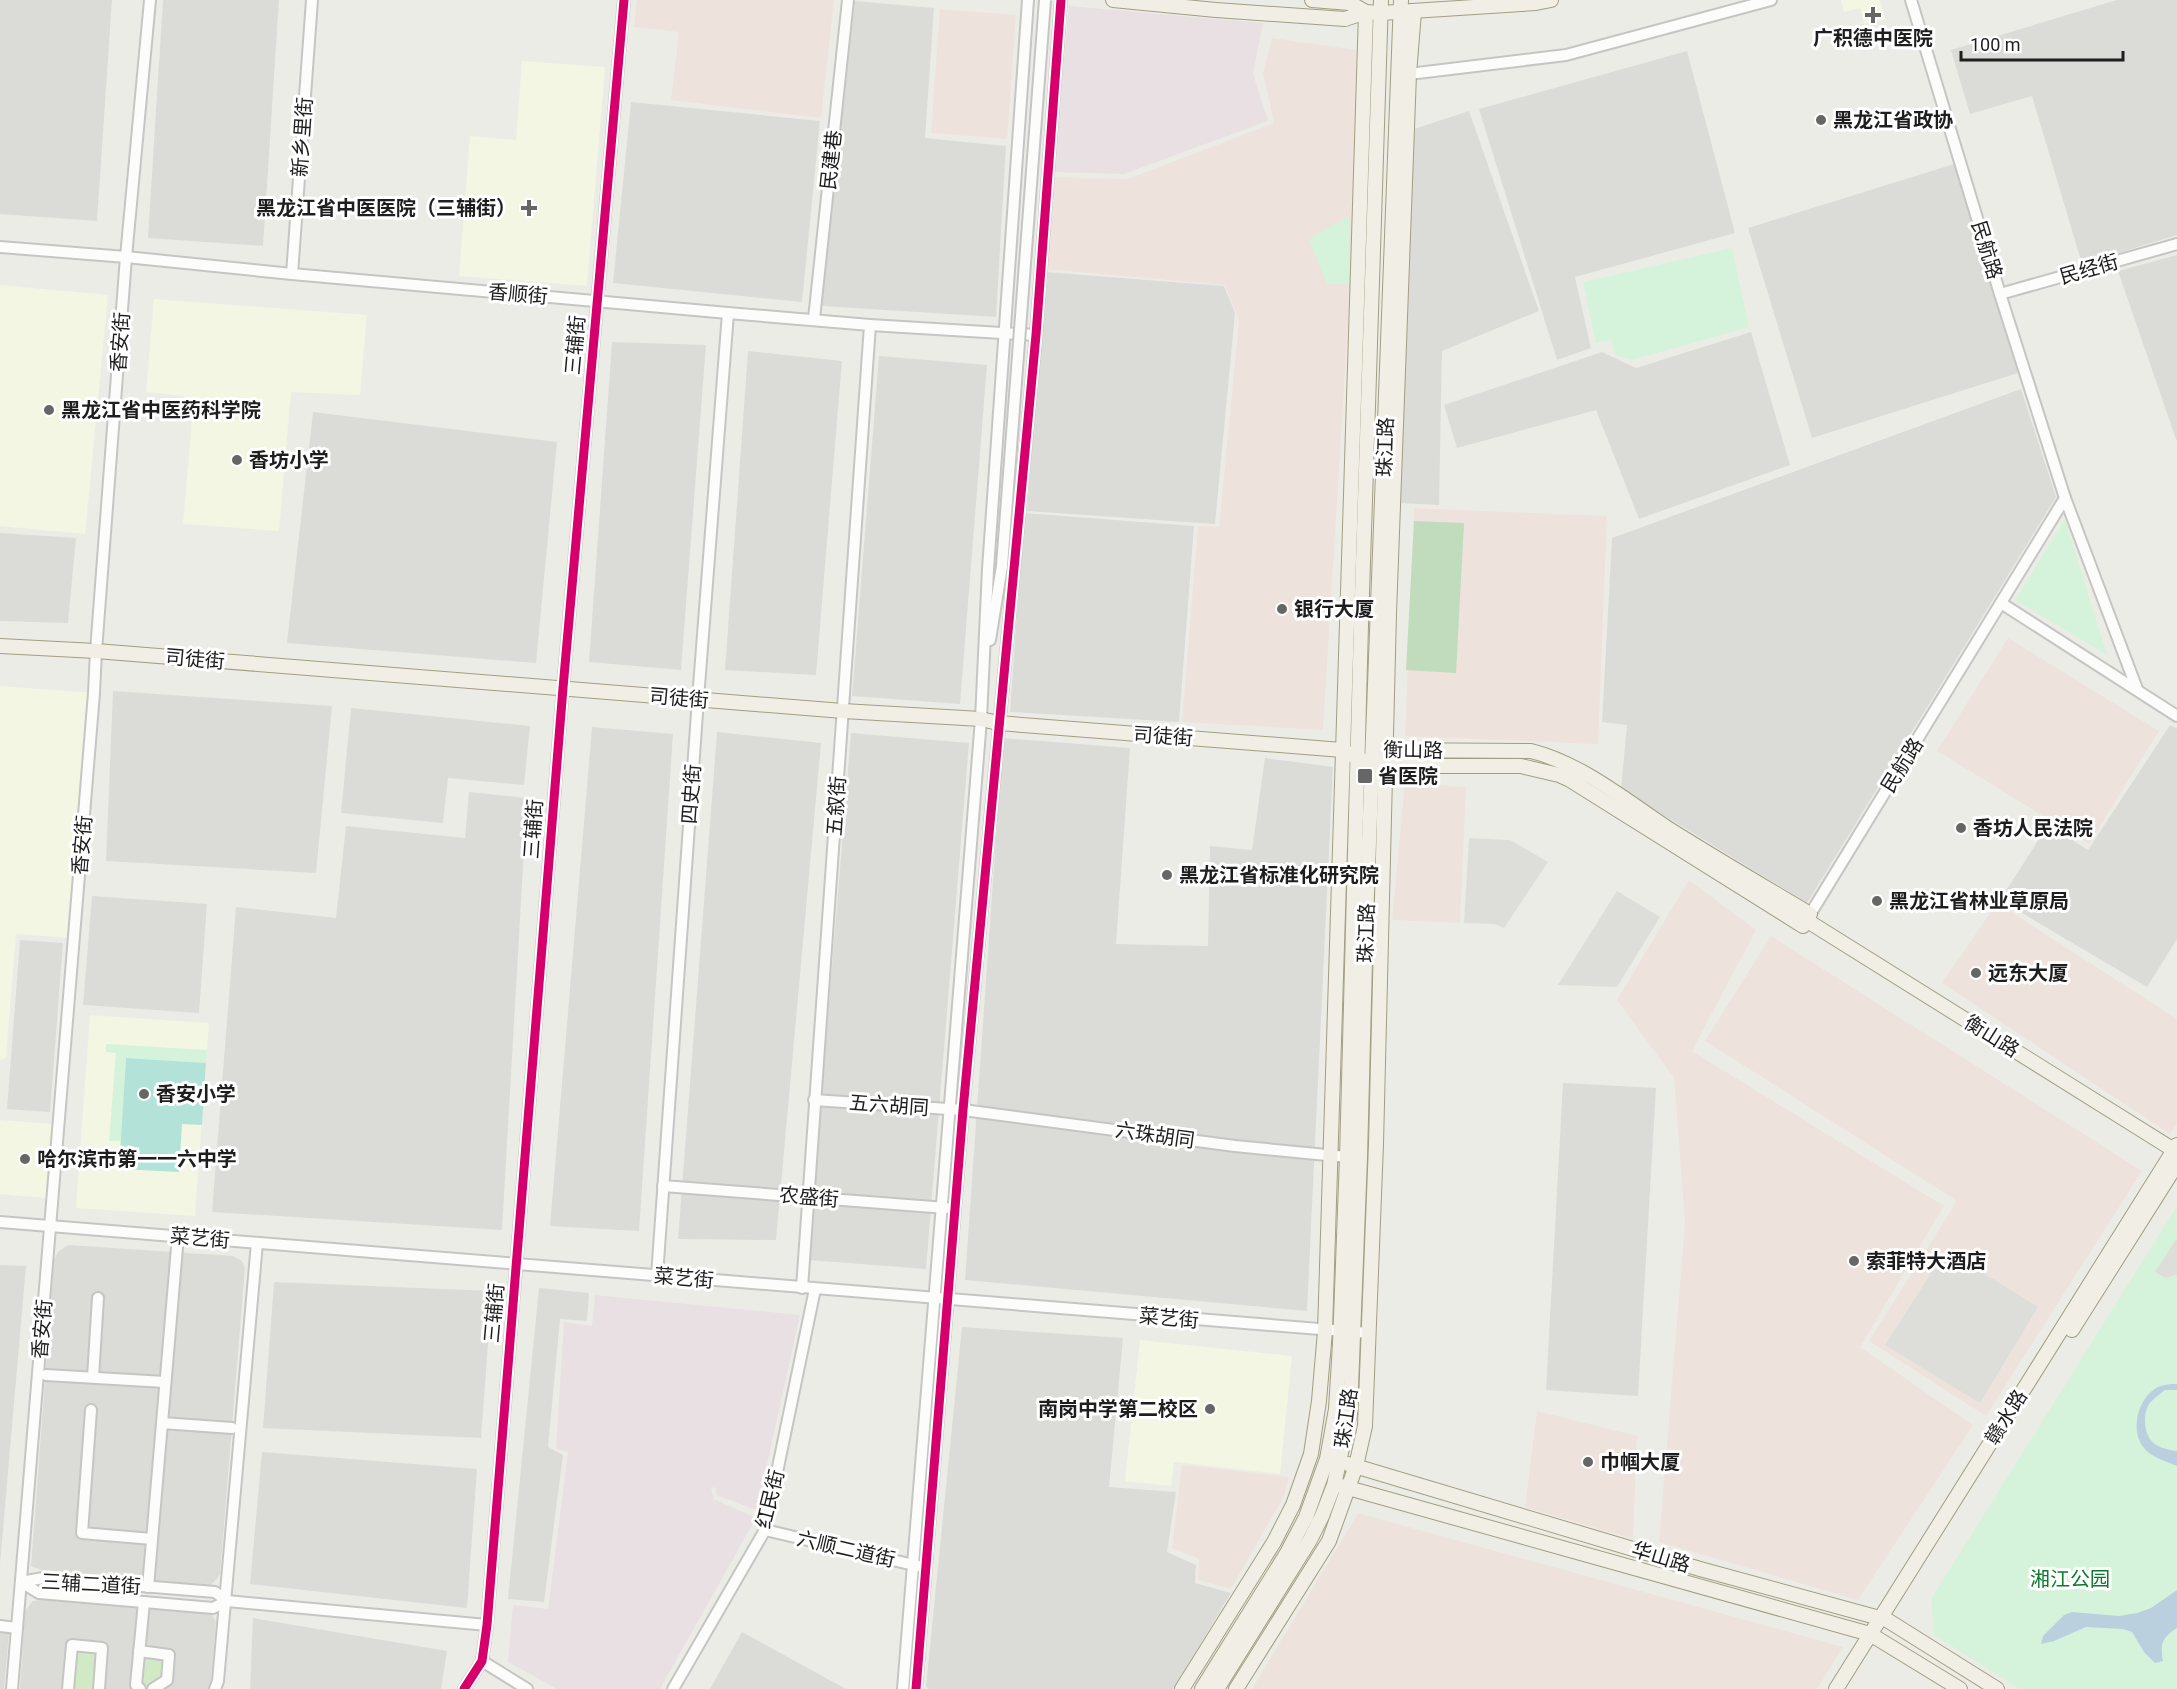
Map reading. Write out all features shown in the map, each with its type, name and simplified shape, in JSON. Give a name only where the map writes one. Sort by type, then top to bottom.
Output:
[{"type":"main road","points":[[1113,0],[1345,19],[1381,6],[1406,8],[1536,3],[1551,0]]},
{"type":"main road","points":[[1312,0],[1350,3],[1366,12]]},
{"type":"main road","name":"珠江路","points":[[1217,1689],[1323,1516],[1327,1483],[1350,1412],[1347,1332],[1347,1157],[1357,756],[1381,6]]},
{"type":"main road","name":"珠江路","points":[[1379,750],[1389,614],[1409,74],[1406,8]]},
{"type":"main road","name":"珠江路","points":[[1236,1689],[1329,1541],[1356,1466],[1365,1426],[1369,1333],[1379,750],[1406,8]]},
{"type":"main road","name":"珠江路","points":[[1182,1689],[1274,1542],[1293,1505],[1311,1454],[1319,1401],[1325,1331],[1366,12]]},
{"type":"main road","name":"司徒街","points":[[0,646],[96,651],[843,711],[981,719],[998,723],[1342,750],[1357,756]]},
{"type":"main road","name":"衡山路","points":[[1357,756],[1379,750],[1531,751],[1572,765],[1806,920],[2176,1153]]},
{"type":"main road","name":"衡山路","points":[[1357,756],[1379,766],[1521,766],[1559,775],[1806,920]]},
{"type":"main road","name":"珠江路","points":[[1347,1332],[1366,921],[1379,766]]},
{"type":"main road","name":"赣水路","points":[[1836,1689],[1884,1619],[2176,1153]]},
{"type":"main road","name":"华山路","points":[[1311,1454],[1700,1569],[1884,1619],[1997,1689]]},
{"type":"main road","name":"华山路","points":[[1304,1477],[1873,1636],[1960,1689]]},
{"type":"main road","name":"珠江路","points":[[1202,1689],[1287,1553],[1327,1483]]},
{"type":"main road","name":"赣水路","points":[[1844,1689],[1873,1636]]},
{"type":"street","name":"香安街","points":[[12,1689],[94,693],[126,256],[150,0]]},
{"type":"street","name":"新乡里街","points":[[292,274],[312,0]]},
{"type":"street","name":"三辅街","points":[[482,1661],[487,1625],[563,688],[624,0]]},
{"type":"street","name":"民建巷","points":[[814,319],[848,0]]},
{"type":"street","points":[[903,1689],[981,719],[989,557],[1028,0]]},
{"type":"street","points":[[982,697],[1002,566],[1045,0]]},
{"type":"street","points":[[916,1689],[963,1110],[1036,335],[1060,0]]},
{"type":"street","points":[[1409,74],[1566,55],[1771,0]]},
{"type":"street","name":"民航路","points":[[1911,0],[2000,294],[2065,498],[2137,689]]},
{"type":"street","name":"民经街","points":[[2000,294],[2177,244]]},
{"type":"street","name":"香顺街","points":[[0,247],[126,256],[292,274],[728,313],[870,325],[1036,335]]},
{"type":"street","name":"四史街","points":[[657,1276],[728,313]]},
{"type":"street","name":"五叙街","points":[[802,1288],[870,325]]},
{"type":"street","name":"民航路","points":[[1806,920],[2065,498]]},
{"type":"street","points":[[2001,603],[2177,716]]},
{"type":"street","name":"五六胡同","points":[[814,1100],[963,1110]]},
{"type":"street","name":"六珠胡同","points":[[963,1110],[1234,1146],[1347,1157]]},
{"type":"street","name":"农盛街","points":[[663,1186],[956,1209]]},
{"type":"street","name":"菜艺街","points":[[0,1222],[1369,1333]]},
{"type":"street","points":[[148,1587],[178,1236]]},
{"type":"street","points":[[215,1689],[227,1600],[257,1243]]},
{"type":"street","name":"红民街","points":[[673,1689],[765,1530],[815,1289]]},
{"type":"street","points":[[93,1377],[98,1298]]},
{"type":"street","points":[[45,1375],[165,1382]]},
{"type":"street","points":[[91,1410],[82,1533],[152,1539]]},
{"type":"street","points":[[162,1423],[232,1428]]},
{"type":"street","name":"六顺二道街","points":[[765,1530],[927,1568]]},
{"type":"street","name":"三辅二道街","points":[[21,1582],[43,1578],[215,1592],[227,1600],[487,1625]]},
{"type":"street","name":"三辅二道街","points":[[21,1582],[39,1593],[213,1608],[227,1600]]},
{"type":"street","points":[[140,1689],[136,1684],[144,1602]]},
{"type":"street","points":[[0,1626],[17,1628]]},
{"type":"street","points":[[68,1689],[72,1645],[102,1648],[99,1689]]},
{"type":"street","points":[[139,1651],[169,1656],[167,1679],[153,1689]]},
{"type":"street","points":[[464,1689],[482,1661],[527,1689]]},
{"type":"shaded area","points":[[0,0],[112,0],[97,221],[0,214]]},
{"type":"shaded area","points":[[163,0],[279,0],[263,246],[148,238]]},
{"type":"shaded area","points":[[637,0],[834,0],[821,118],[671,100],[679,32],[634,27]]},
{"type":"shaded area","name":"广积德中医院","points":[[1841,0],[1880,0],[1885,19],[1864,24],[1860,8],[1844,12]]},
{"type":"shaded area","points":[[2117,0],[2177,0],[2177,235],[2082,264],[2032,96],[1970,114],[1951,50]]},
{"type":"shaded area","points":[[855,1],[934,8],[925,138],[1006,146],[996,317],[822,306],[840,101],[844,100]]},
{"type":"shaded area","points":[[1069,6],[1263,23],[1253,74],[1268,121],[1124,174],[1053,172]]},
{"type":"shaded area","points":[[940,9],[1016,15],[1007,139],[931,133]]},
{"type":"shaded area","points":[[1272,38],[1358,50],[1350,289],[1323,730],[1182,722],[1198,526],[1219,527],[1239,320],[1225,285],[1045,269],[1053,177],[1128,179],[1274,123],[1263,73]]},
{"type":"shaded area","points":[[1687,51],[1735,233],[1575,277],[1591,348],[1557,360],[1479,109]]},
{"type":"shaded area","name":"黑龙江省中医医院（三辅街）","points":[[522,61],[605,67],[587,286],[459,276],[470,136],[516,140]]},
{"type":"shaded area","points":[[631,102],[820,121],[802,302],[613,283]]},
{"type":"shaded area","points":[[1469,111],[1539,311],[1442,351],[1439,505],[1401,503],[1411,130]]},
{"type":"shaded area","points":[[1954,164],[2018,373],[1812,438],[1748,228]]},
{"type":"shaded area","points":[[2177,255],[2177,442],[2118,271]]},
{"type":"shaded area","points":[[1046,272],[1224,286],[1235,313],[1215,524],[1027,511]]},
{"type":"shaded area","name":"黑龙江省中医药科学院","points":[[0,285],[108,295],[85,534],[0,526]]},
{"type":"shaded area","name":"香坊小学","points":[[154,299],[367,315],[360,395],[291,392],[279,531],[183,524],[194,397],[146,392]]},
{"type":"shaded area","points":[[1751,332],[1790,465],[1639,519],[1596,410],[1457,448],[1444,405],[1602,352],[1636,368]]},
{"type":"shaded area","points":[[612,342],[706,345],[681,670],[589,662]]},
{"type":"shaded area","points":[[748,351],[842,361],[816,675],[725,670]]},
{"type":"shaded area","points":[[879,356],[987,365],[960,704],[852,696]]},
{"type":"shaded area","points":[[2021,389],[2056,497],[1807,903],[1621,789],[1627,725],[1602,722],[1612,538]]},
{"type":"shaded area","points":[[313,412],[557,442],[536,663],[287,643]]},
{"type":"shaded area","points":[[1414,508],[1607,516],[1598,744],[1405,736]]},
{"type":"shaded area","points":[[1024,513],[1194,526],[1179,722],[1010,712]]},
{"type":"shaded area","points":[[0,533],[76,538],[68,623],[0,621]]},
{"type":"shaded area","points":[[2008,638],[2159,731],[2089,844],[1937,751]]},
{"type":"shaded area","points":[[0,686],[94,693],[74,938],[16,934],[6,1058],[0,1060]]},
{"type":"shaded area","points":[[113,691],[332,706],[316,873],[106,861]]},
{"type":"shaded area","points":[[351,708],[530,726],[524,785],[448,778],[443,823],[341,813]]},
{"type":"shaded area","points":[[2170,725],[2177,729],[2177,939],[2147,987],[2000,900],[2048,825],[2088,850]]},
{"type":"shaded area","points":[[592,727],[673,734],[639,1231],[550,1226]]},
{"type":"shaded area","points":[[717,732],[821,743],[776,1240],[678,1239]]},
{"type":"shaded area","points":[[851,733],[969,743],[926,1269],[808,1260]]},
{"type":"shaded area","points":[[1003,738],[1130,748],[1116,944],[1208,946],[1210,846],[1252,850],[1265,758],[1333,767],[1307,1311],[965,1280]]},
{"type":"shaded area","points":[[1405,782],[1466,787],[1460,923],[1392,920]]},
{"type":"shaded area","points":[[469,792],[527,798],[502,1230],[212,1212],[236,907],[336,918],[346,826],[465,838]]},
{"type":"shaded area","points":[[1469,838],[1510,840],[1548,862],[1504,928],[1494,924],[1464,923]]},
{"type":"shaded area","points":[[1689,880],[1756,930],[1692,1051],[1944,1206],[1860,1347],[1973,1425],[1858,1600],[1659,1542],[1685,1223],[1674,1078],[1617,1000]]},
{"type":"shaded area","points":[[1617,891],[1660,917],[1617,987],[1558,985]]},
{"type":"shaded area","points":[[92,896],[207,904],[199,1013],[83,1005]]},
{"type":"shaded area","points":[[1997,903],[2177,1019],[2177,1123],[2170,1134],[1942,983]]},
{"type":"shaded area","points":[[1771,936],[2142,1171],[1986,1416],[1869,1341],[1957,1201],[1705,1041]]},
{"type":"shaded area","points":[[20,940],[63,943],[50,1112],[7,1109]]},
{"type":"shaded area","name":"香安小学","points":[[90,1015],[209,1023],[195,1216],[76,1208]]},
{"type":"shaded area","points":[[126,1058],[206,1063],[202,1125],[182,1124],[179,1172],[119,1169]]},
{"type":"shaded area","points":[[1563,1083],[1656,1088],[1638,1396],[1546,1390]]},
{"type":"shaded area","name":"哈尔滨市第一一六中学","points":[[0,1120],[53,1124],[46,1198],[0,1194]]},
{"type":"shaded area","points":[[2177,1238],[2177,1274],[2166,1278],[2155,1272]]},
{"type":"shaded area","points":[[68,1245],[233,1256],[242,1261],[245,1268],[220,1574],[209,1586],[41,1570],[31,1566],[54,1260],[58,1252]]},
{"type":"shaded area","points":[[1946,1250],[2038,1307],[1980,1403],[1885,1345]]},
{"type":"shaded area","points":[[0,1265],[26,1266],[0,1564]]},
{"type":"shaded area","points":[[274,1282],[492,1291],[481,1438],[263,1428]]},
{"type":"shaded area","points":[[539,1288],[589,1293],[587,1321],[560,1319],[548,1447],[563,1455],[544,1602],[508,1599]]},
{"type":"shaded area","points":[[595,1295],[800,1315],[757,1510],[716,1495],[716,1488],[711,1487],[714,1499],[756,1518],[660,1689],[557,1689],[508,1662],[513,1605],[548,1609],[568,1452],[556,1449],[564,1322],[592,1326]]},
{"type":"shaded area","points":[[962,1327],[1123,1338],[1109,1487],[1176,1492],[1167,1552],[1196,1565],[1195,1583],[1231,1593],[1173,1689],[929,1689],[926,1687]]},
{"type":"shaded area","name":"南岗中学第二校区","points":[[1140,1340],[1292,1356],[1280,1474],[1174,1462],[1171,1486],[1125,1481]]},
{"type":"shaded area","points":[[2177,1384],[2177,1390],[2165,1390],[2153,1399],[2147,1409],[2145,1421],[2148,1435],[2154,1443],[2177,1451],[2177,1466],[2147,1451],[2137,1433],[2138,1416],[2144,1400],[2156,1388]]},
{"type":"shaded area","points":[[1537,1411],[1637,1436],[1633,1539],[1525,1507]]},
{"type":"shaded area","points":[[262,1452],[477,1469],[467,1608],[250,1584]]},
{"type":"shaded area","points":[[1182,1465],[1289,1477],[1284,1496],[1231,1589],[1198,1580],[1199,1559],[1172,1548]]},
{"type":"shaded area","points":[[1358,1513],[1843,1647],[1817,1689],[1252,1689]]},
{"type":"shaded area","points":[[2177,1590],[2177,1628],[2163,1642],[2163,1661],[2155,1663],[2144,1652],[2132,1632],[2123,1629],[2086,1627],[2041,1644],[2043,1636],[2064,1615],[2072,1612],[2119,1616],[2137,1613],[2151,1608]]},
{"type":"shaded area","points":[[33,1601],[199,1611],[212,1614],[216,1622],[210,1689],[20,1689],[25,1611]]},
{"type":"shaded area","points":[[253,1618],[447,1651],[441,1689],[250,1689]]},
{"type":"shaded area","points":[[742,1632],[846,1689],[710,1689]]},
{"type":"shaded area","points":[[0,1633],[9,1633],[4,1689],[0,1689]]},
{"type":"green space","points":[[1349,216],[1349,284],[1327,284],[1309,239]]},
{"type":"green space","points":[[1732,248],[1749,327],[1632,360],[1615,354],[1611,340],[1596,343],[1583,282]]},
{"type":"green space","points":[[2065,519],[2107,655],[2015,600]]},
{"type":"green space","points":[[1414,521],[1464,523],[1456,673],[1406,670]]},
{"type":"green space","points":[[106,1044],[207,1050],[206,1063],[126,1058],[121,1141],[109,1141],[116,1053],[106,1052]]},
{"type":"green space","name":"湘江公园","points":[[2177,1206],[2177,1689],[2020,1689],[1934,1635],[1931,1599]]},
{"type":"green space","points":[[72,1645],[102,1648],[99,1689],[68,1689]]},
{"type":"green space","points":[[139,1651],[167,1654],[168,1678],[153,1689],[140,1689]]},
{"type":"cycle path","points":[[464,1689],[482,1661],[487,1625],[563,688],[624,0]]},
{"type":"cycle path","points":[[916,1689],[963,1110],[1036,335],[1061,0]]},
{"type":"place","name":"广积德中医院","points":[[1873,15]]},
{"type":"place","name":"黑龙江省政协","points":[[1821,120]]},
{"type":"place","name":"黑龙江省中医医院（三辅街）","points":[[529,208]]},
{"type":"place","name":"黑龙江省中医药科学院","points":[[49,410]]},
{"type":"place","name":"香坊小学","points":[[237,460]]},
{"type":"place","name":"银行大厦","points":[[1282,609]]},
{"type":"place","name":"省医院","points":[[1365,776]]},
{"type":"place","name":"香坊人民法院","points":[[1961,828]]},
{"type":"place","name":"黑龙江省标准化研究院","points":[[1167,875]]},
{"type":"place","name":"黑龙江省林业草原局","points":[[1877,901]]},
{"type":"place","name":"远东大厦","points":[[1976,973]]},
{"type":"place","name":"香安小学","points":[[144,1094]]},
{"type":"place","name":"哈尔滨市第一一六中学","points":[[25,1159]]},
{"type":"place","name":"索菲特大酒店","points":[[1854,1261]]},
{"type":"place","name":"南岗中学第二校区","points":[[1210,1409]]},
{"type":"place","name":"巾帼大厦","points":[[1588,1462]]}]
